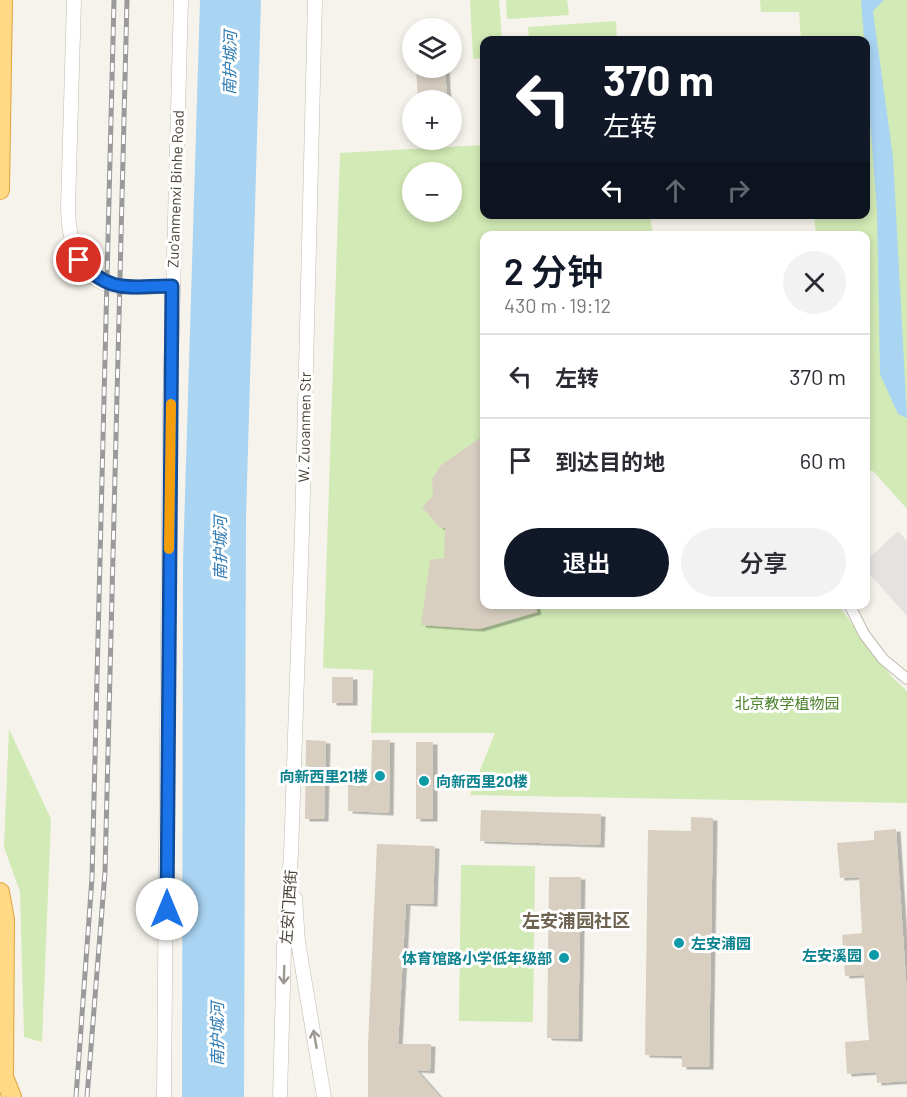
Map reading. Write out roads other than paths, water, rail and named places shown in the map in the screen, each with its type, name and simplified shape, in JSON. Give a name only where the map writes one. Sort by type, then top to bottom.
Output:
[{"type":"highway","points":[[0,190],[3,0]]},
{"type":"highway","points":[[0,892],[5,920],[5,1097]]},
{"type":"highway","points":[[4,1077],[12,1097]]},
{"type":"street","points":[[74,0],[68,208],[71,243],[79,260],[100,280],[115,286],[172,286]]},
{"type":"street","name":"Zuo'anmenxi Binhe Road","points":[[164,1097],[172,286],[181,0]]},
{"type":"street","name":"W. Zuoanmen Str","points":[[291,854],[315,0]]},
{"type":"street","points":[[852,609],[864,634],[883,660],[907,679]]},
{"type":"street","name":"左安门西街","points":[[280,1097],[284,948],[291,854]]},
{"type":"street","name":"左安门西街","points":[[291,854],[298,942],[324,1097]]},
{"type":"water","name":"南护城河","points":[[200,0],[261,0],[246,518],[244,1097],[182,1097],[183,562]]},
{"type":"water","points":[[861,0],[884,0],[873,11],[893,157],[907,418],[898,414],[880,374],[877,211],[870,119],[870,36],[864,36]]},
{"type":"railway","points":[[76,1097],[92,878],[114,0]]},
{"type":"railway","points":[[87,1097],[105,872],[127,0]]},
{"type":"place","name":"向新西里21楼","points":[[380,776]]},
{"type":"place","name":"向新西里20楼","points":[[424,781]]},
{"type":"place","name":"左安浦园","points":[[679,943]]},
{"type":"place","name":"左安溪园","points":[[874,955]]},
{"type":"place","name":"体育馆路小学低年级部","points":[[564,958]]},
{"type":"district","name":"左安浦园社区","points":[[576,920]]},
{"type":"park label","name":"北京教学植物园","points":[[787,703]]}]
